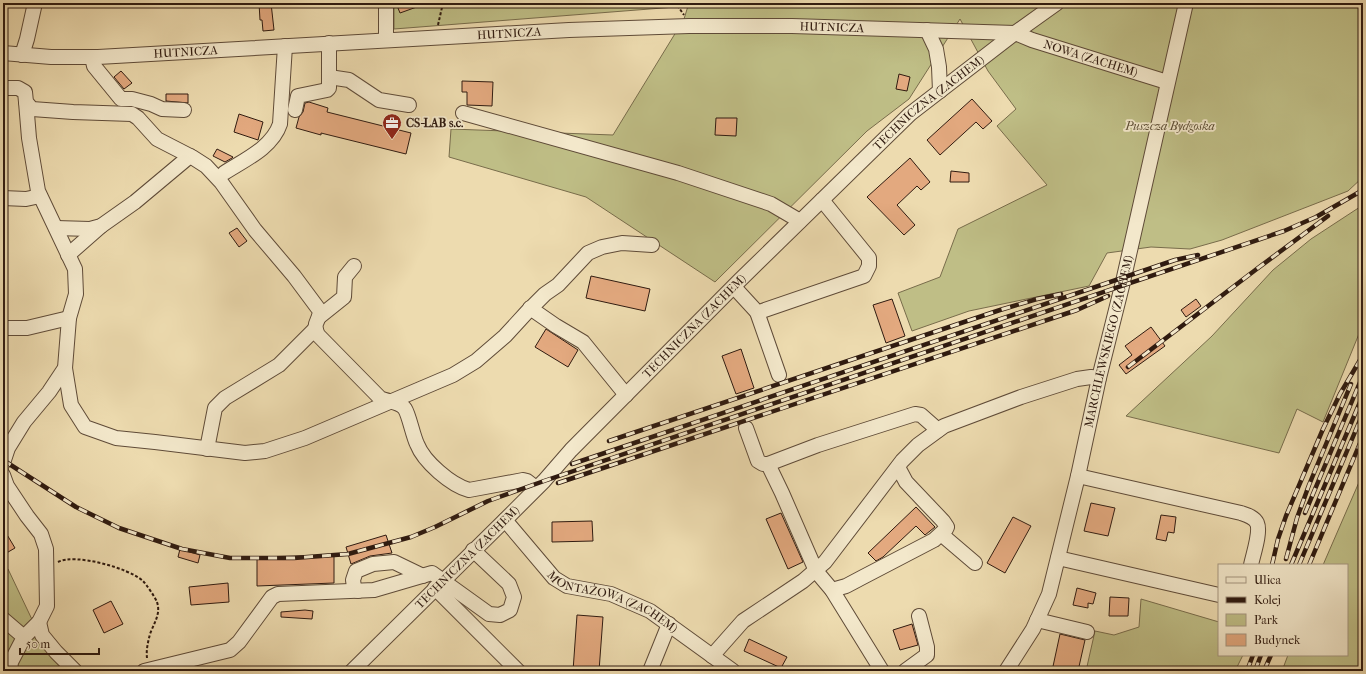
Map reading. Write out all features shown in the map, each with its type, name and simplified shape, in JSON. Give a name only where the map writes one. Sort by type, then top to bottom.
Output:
[{"type":"street","points":[[22,55],[35,3]]},
{"type":"street","points":[[386,3],[386,40]]},
{"type":"street","name":"TECHNICZNA (ZACHEM)","points":[[352,671],[505,520],[571,450],[800,221],[910,114],[1015,33],[1057,3]]},
{"type":"street","name":"MARCHLEWSKIEGO (ZACHEM)","points":[[1006,671],[1033,629],[1049,594],[1078,476],[1099,378],[1122,286],[1186,3]]},
{"type":"street","name":"HUTNICZA","points":[[3,52],[51,57],[92,57],[569,30],[689,26],[792,26],[1015,33]]},
{"type":"street","points":[[927,30],[936,49],[939,67],[940,90]]},
{"type":"street","name":"NOWA (ZACHEM)","points":[[1015,33],[1032,40],[1167,82]]},
{"type":"street","points":[[295,110],[298,96],[327,90],[330,88],[329,44]]},
{"type":"street","points":[[224,173],[268,144],[277,132],[280,124],[285,46]]},
{"type":"street","points":[[92,57],[94,66],[121,99],[132,99],[151,104],[162,109],[184,110]]},
{"type":"street","points":[[329,77],[349,80],[379,100],[409,105]]},
{"type":"street","points":[[3,88],[18,88],[25,92],[29,138],[38,191],[75,269],[76,294],[68,318],[65,368],[71,405],[85,427],[116,438],[246,453],[266,451],[305,438],[453,375],[476,361],[505,336],[530,308],[545,294],[558,285],[588,253],[602,246],[622,243],[652,245]]},
{"type":"street","points":[[26,102],[32,109],[132,114],[138,118],[157,139],[206,166],[221,182],[255,230],[294,276],[320,311],[317,323],[318,335],[380,398],[396,403],[405,408],[421,453],[431,465],[461,488],[469,490],[523,480],[527,481],[536,488]]},
{"type":"street","points":[[463,113],[678,173],[771,204],[800,221]]},
{"type":"street","points":[[68,255],[101,226],[135,202],[190,156]]},
{"type":"street","points":[[3,198],[26,199],[40,196]]},
{"type":"street","points":[[757,312],[762,312],[864,276],[869,266],[869,258],[822,200]]},
{"type":"street","points":[[56,228],[90,229],[101,226]]},
{"type":"street","points":[[207,448],[215,408],[225,398],[279,364],[317,323],[344,297],[344,277],[354,266]]},
{"type":"street","points":[[734,287],[757,312],[779,375]]},
{"type":"street","points":[[530,308],[583,342],[626,395]]},
{"type":"street","points":[[3,328],[27,328],[68,318]]},
{"type":"street","points":[[3,463],[8,448],[24,422],[49,392],[65,368]]},
{"type":"street","points":[[712,656],[743,621],[816,571],[825,562],[902,461],[918,445],[938,430],[944,426],[1021,397],[1077,379],[1091,377],[1099,378]]},
{"type":"street","points":[[746,428],[758,460],[763,464],[768,464],[915,414],[921,415],[938,430]]},
{"type":"street","points":[[768,464],[816,571],[832,590],[882,671]]},
{"type":"street","points":[[832,590],[846,586],[864,577],[934,540],[946,530],[947,526],[906,482],[898,467]]},
{"type":"street","points":[[3,475],[7,486],[41,534],[46,549],[47,606],[39,622],[24,637],[11,662],[10,671]]},
{"type":"street","points":[[1078,476],[1251,516],[1257,524],[1258,535],[1251,564]]},
{"type":"street","name":"MONTAŻOWA (ZACHEM)","points":[[505,520],[554,578],[567,586],[610,594],[650,611],[733,671]]},
{"type":"street","points":[[941,534],[975,563]]},
{"type":"street","points":[[438,585],[489,614],[500,615],[510,610],[514,598],[510,584],[474,550]]},
{"type":"street","points":[[1058,558],[1218,595]]},
{"type":"street","points":[[358,591],[354,587],[353,580],[356,571],[373,564],[394,562],[422,576]]},
{"type":"street","points":[[145,671],[230,650],[239,642],[272,597],[278,594],[374,590],[432,573],[438,585],[518,671]]},
{"type":"street","points":[[905,671],[927,655],[927,647],[919,616]]},
{"type":"street","points":[[3,619],[24,637]]},
{"type":"street","points":[[1038,620],[1087,632]]},
{"type":"street","points":[[39,622],[42,635],[56,652],[76,671]]},
{"type":"street","points":[[650,671],[669,624]]},
{"type":"path","points":[[435,38],[443,3]]},
{"type":"path","points":[[46,569],[62,560],[82,559],[108,564],[132,574],[143,581],[156,602],[158,615],[150,635],[145,671]]},
{"type":"green space","name":"Puszcza Bydgoska","points":[[394,3],[1363,3],[1363,177],[1348,191],[1222,240],[1190,249],[1151,247],[1107,253],[1089,286],[969,311],[912,331],[898,293],[940,277],[958,229],[1047,185],[997,126],[1016,109],[988,71],[960,19],[909,99],[867,131],[715,282],[586,197],[449,157],[451,129],[613,135],[684,19],[688,6],[394,29]]},
{"type":"green space","points":[[1363,205],[1363,324],[1323,422],[1297,409],[1279,453],[1126,416],[1212,336],[1273,270],[1311,239]]},
{"type":"green space","points":[[1363,473],[1363,671],[1282,671],[1288,656],[1348,656],[1348,564],[1323,564]]},
{"type":"green space","points":[[8,569],[47,651],[67,671],[3,671],[3,570]]},
{"type":"green space","points":[[1141,599],[1218,622],[1218,656],[1242,656],[1235,671],[1086,671],[1095,631],[1114,635],[1139,627]]},
{"type":"building","points":[[259,3],[271,3],[274,30],[263,31],[262,20],[260,20]]},
{"type":"building","points":[[396,3],[425,3],[425,4],[400,13]]},
{"type":"building","points":[[121,71],[132,83],[124,89],[114,77]]},
{"type":"building","points":[[899,74],[910,77],[907,91],[896,89]]},
{"type":"building","points":[[462,81],[493,82],[492,106],[467,105],[467,92],[462,92]]},
{"type":"building","points":[[166,94],[188,94],[188,103],[166,101]]},
{"type":"building","points":[[972,99],[992,121],[983,129],[976,122],[940,155],[927,140]]},
{"type":"building","points":[[309,102],[328,108],[327,112],[411,133],[406,154],[296,128],[305,103]]},
{"type":"building","points":[[239,114],[263,122],[258,140],[234,132]]},
{"type":"building","points":[[716,118],[737,118],[736,136],[715,135]]},
{"type":"building","points":[[217,149],[233,157],[225,162],[213,156]]},
{"type":"building","points":[[910,158],[930,182],[921,190],[917,186],[897,205],[915,225],[904,235],[867,197]]},
{"type":"building","points":[[951,171],[969,173],[969,182],[950,182]]},
{"type":"building","points":[[237,228],[247,241],[239,247],[229,233]]},
{"type":"building","points":[[591,276],[650,289],[645,311],[586,298]]},
{"type":"building","points":[[892,299],[905,336],[886,343],[873,305]]},
{"type":"building","points":[[1196,299],[1201,306],[1186,317],[1181,310]]},
{"type":"building","points":[[1151,327],[1165,346],[1126,374],[1119,365],[1132,355],[1125,346]]},
{"type":"building","points":[[546,329],[578,350],[568,367],[535,347]]},
{"type":"building","points":[[741,349],[754,388],[736,394],[722,356]]},
{"type":"building","points":[[1091,503],[1115,508],[1108,536],[1084,531]]},
{"type":"building","points":[[916,507],[935,527],[925,535],[916,526],[883,557],[876,561],[868,553]]},
{"type":"building","points":[[781,513],[803,562],[788,569],[766,519]]},
{"type":"building","points":[[1161,515],[1176,517],[1174,533],[1168,532],[1166,541],[1156,539]]},
{"type":"building","points":[[1013,517],[1031,526],[1005,573],[987,563]]},
{"type":"building","points":[[592,521],[593,541],[552,542],[552,522]]},
{"type":"building","points":[[3,528],[15,548],[3,555]]},
{"type":"building","points":[[386,535],[392,553],[370,556],[351,564],[346,547]]},
{"type":"building","points":[[180,549],[200,555],[198,563],[178,557]]},
{"type":"building","points":[[334,555],[334,583],[257,586],[257,557]]},
{"type":"building","points":[[228,583],[229,602],[191,605],[189,587]]},
{"type":"building","points":[[1077,588],[1096,593],[1093,604],[1088,603],[1088,608],[1073,605]]},
{"type":"building","points":[[1110,597],[1129,598],[1128,616],[1109,616]]},
{"type":"building","points":[[111,601],[123,624],[104,633],[93,610]]},
{"type":"building","points":[[305,610],[313,611],[312,619],[281,617],[281,612]]},
{"type":"building","points":[[577,615],[603,617],[599,671],[573,671]]},
{"type":"building","points":[[912,624],[918,645],[900,650],[893,630]]},
{"type":"building","points":[[1060,634],[1085,640],[1078,671],[1052,671]]},
{"type":"building","points":[[749,639],[787,657],[781,668],[744,651]]},
{"type":"railway","points":[[3,460],[76,507],[119,528],[182,549],[230,558],[294,558],[348,554],[411,537],[488,501],[544,481],[1284,231],[1316,217],[1363,190]]},
{"type":"railway","points":[[1128,367],[1328,216]]},
{"type":"railway","points":[[572,464],[1175,260],[1198,255]]},
{"type":"railway","points":[[609,441],[1000,310],[1037,299],[1061,294]]},
{"type":"railway","points":[[558,483],[1077,310],[1108,296]]},
{"type":"railway","points":[[1272,564],[1278,539],[1286,516],[1323,429],[1340,394],[1363,355]]},
{"type":"railway","points":[[1305,513],[1363,375]]},
{"type":"railway","points":[[1286,559],[1297,518],[1309,485],[1351,384]]},
{"type":"railway","points":[[1291,564],[1363,395]]},
{"type":"railway","points":[[1299,564],[1363,413]]},
{"type":"railway","points":[[1309,564],[1363,436]]},
{"type":"railway","points":[[1247,671],[1253,656]]},
{"type":"railway","points":[[1255,671],[1261,656]]},
{"type":"railway","points":[[1264,671],[1271,656]]},
{"type":"place","name":"CS-LAB s.c.","points":[[392,140]]}]
